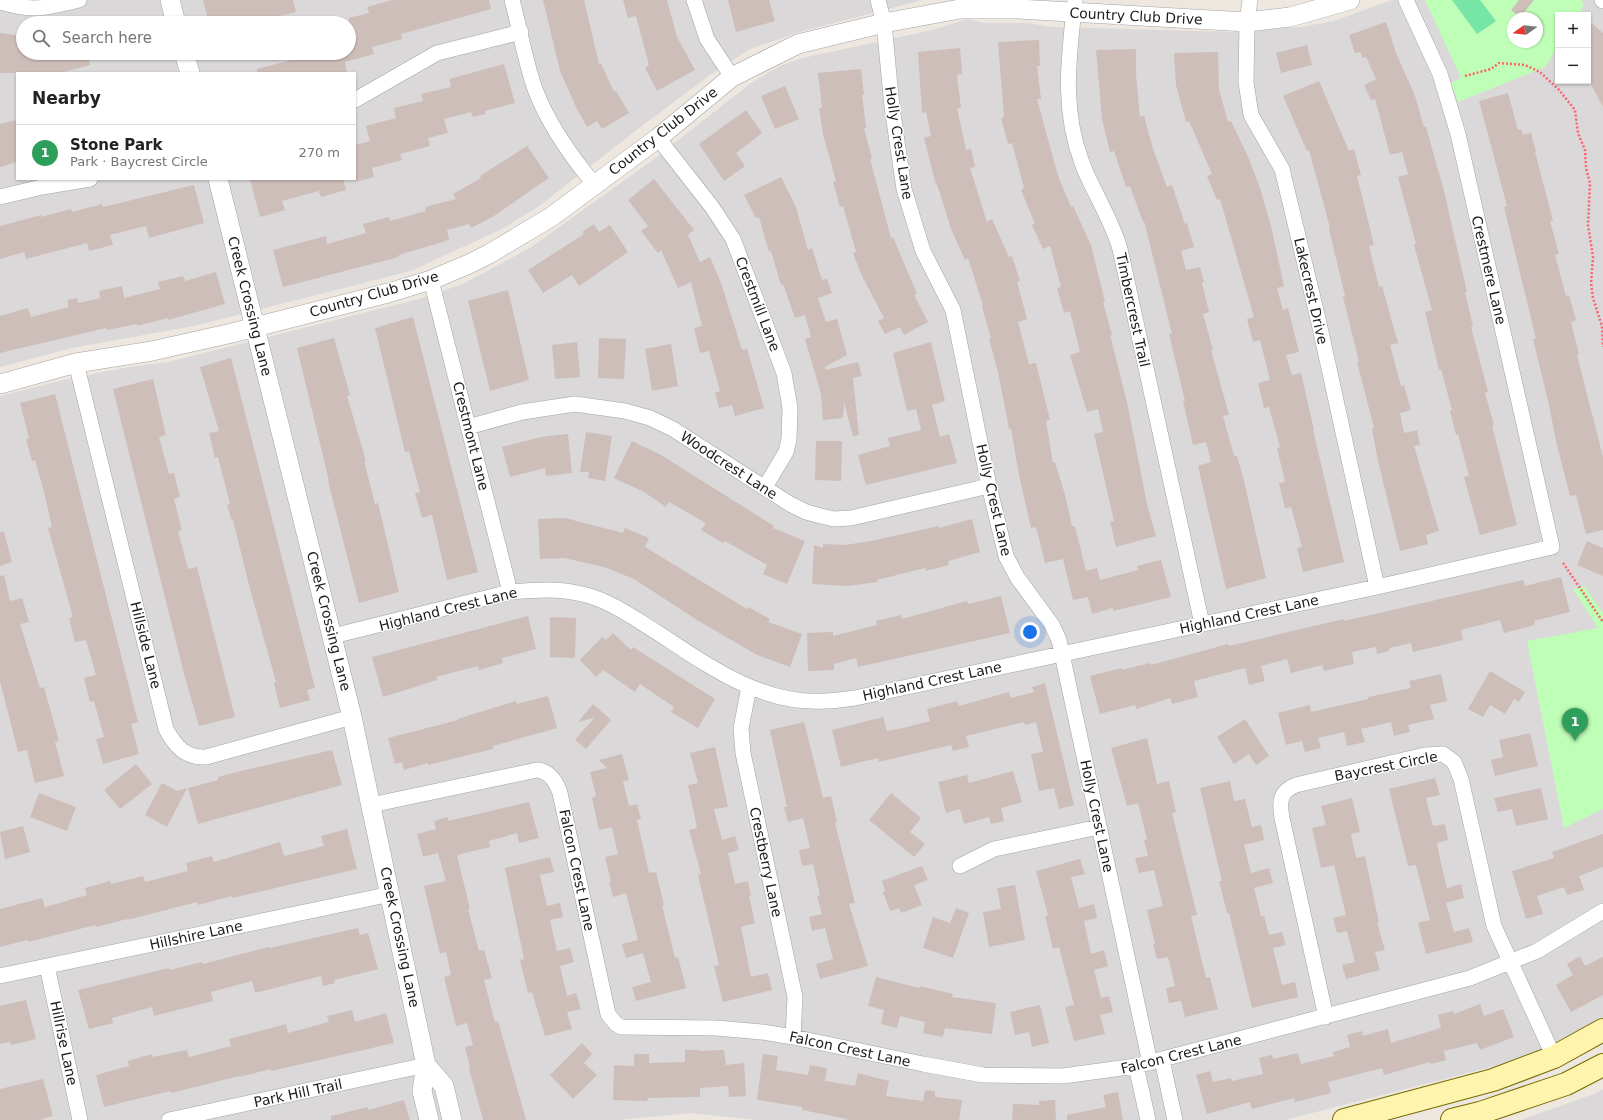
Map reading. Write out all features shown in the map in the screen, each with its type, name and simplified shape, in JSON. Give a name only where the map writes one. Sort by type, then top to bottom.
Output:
[{"type":"main road","points":[[1344,1120],[1493,1080],[1554,1057],[1603,1030]]},
{"type":"main road","points":[[1452,1120],[1481,1117],[1566,1084],[1603,1065]]},
{"type":"street","points":[[0,2],[28,9],[58,5],[79,0]]},
{"type":"street","points":[[170,0],[174,16]]},
{"type":"street","points":[[512,0],[534,87],[542,105],[561,138],[594,184]]},
{"type":"street","points":[[694,0],[707,39],[732,77]]},
{"type":"street","name":"Holly Crest Lane","points":[[878,0],[884,23],[892,107],[904,190],[923,251],[952,310],[989,486],[1010,565],[1052,625],[1059,640],[1149,1063],[1175,1120]]},
{"type":"street","name":"Lakecrest Drive","points":[[1250,0],[1247,22],[1246,82],[1251,115],[1282,169],[1319,323],[1377,587]]},
{"type":"street","name":"Country Club Drive","points":[[0,384],[76,363],[152,351],[388,293],[431,280],[489,254],[551,217],[658,138],[732,77],[798,44],[884,23],[960,9],[1018,9],[1074,6],[1247,22],[1290,17],[1350,0]]},
{"type":"street","name":"Crestmere Lane","points":[[1406,0],[1440,74],[1458,134],[1552,547]]},
{"type":"street","name":"Timbercrest Trail","points":[[1074,6],[1070,28],[1067,81],[1068,108],[1074,137],[1082,164],[1112,226],[1120,249],[1202,624]]},
{"type":"street","points":[[356,99],[437,53],[521,32]]},
{"type":"street","points":[[186,60],[190,72]]},
{"type":"street","name":"Crestmill Lane","points":[[658,138],[712,207],[733,238],[784,373],[790,408],[789,439],[786,452],[764,487]]},
{"type":"street","points":[[0,197],[42,187],[84,180]]},
{"type":"street","name":"Creek Crossing Lane","points":[[218,180],[352,717],[391,894],[426,1065],[422,1091],[429,1120]]},
{"type":"street","name":"Crestmont Lane","points":[[431,280],[510,592]]},
{"type":"street","name":"Hillside Lane","points":[[76,363],[166,729],[174,744],[195,757],[206,756],[352,717]]},
{"type":"street","name":"Woodcrest Lane","points":[[468,427],[522,412],[575,404],[625,411],[650,418],[673,429],[806,512],[834,519],[870,514],[989,486]]},
{"type":"street","name":"Highland Crest Lane","points":[[333,636],[510,592],[550,589],[583,594],[600,600],[627,613],[727,678],[773,695],[824,702],[855,698],[1377,587],[1552,547]]},
{"type":"street","name":"Crestberry Lane","points":[[749,687],[741,728],[742,753],[795,997],[793,1037]]},
{"type":"street","name":"Baycrest Circle","points":[[1326,1017],[1280,808],[1281,799],[1284,792],[1296,785],[1425,755],[1436,754],[1449,756],[1458,768],[1461,779],[1492,920],[1554,1057]]},
{"type":"street","name":"Falcon Crest Lane","points":[[371,805],[530,772],[544,771],[558,785],[608,1014],[616,1024],[627,1027],[716,1028],[793,1037],[983,1075],[1012,1077],[1063,1076],[1149,1063],[1326,1017],[1470,978],[1536,951],[1603,911]]},
{"type":"street","points":[[960,866],[994,849],[1099,827]]},
{"type":"street","name":"Hillshire Lane","points":[[0,976],[391,894]]},
{"type":"street","name":"Hillrise Lane","points":[[48,966],[80,1120]]},
{"type":"street","name":"Holly Crest Lane","points":[[1148,1120],[1149,1063]]},
{"type":"street","name":"Creek Crossing Lane","points":[[426,1065],[444,1086],[452,1120]]},
{"type":"street","name":"Park Hill Trail","points":[[169,1120],[426,1065]]},
{"type":"path","points":[[1465,76],[1491,69],[1499,63],[1525,65],[1540,72],[1560,90],[1575,110],[1578,133],[1585,150],[1586,168],[1590,182],[1588,225],[1593,257],[1591,283],[1593,298],[1602,326],[1603,347]]},
{"type":"path","points":[[1563,563],[1603,622]]},
{"type":"shaded area","points":[[0,0],[922,0],[800,32],[750,49],[710,75],[538,207],[502,229],[411,271],[194,326],[72,348],[0,367]]},
{"type":"shaded area","points":[[1392,0],[1603,0],[1603,1019],[1518,1060],[1285,1120],[757,1120],[690,1113],[618,1120],[0,1120],[0,396],[63,380],[129,367],[168,362],[419,299],[463,284],[530,248],[654,159],[751,83],[782,65],[803,58],[932,30],[967,19],[986,23],[1027,23],[1054,27],[1230,32],[1300,27],[1334,21]]},
{"type":"shaded area","points":[[1603,1089],[1603,1120],[1521,1120],[1594,1094]]},
{"type":"green space","points":[[1425,0],[1581,0],[1584,5],[1580,12],[1555,12],[1555,51],[1545,67],[1458,102],[1451,83],[1461,78]]},
{"type":"green space","points":[[1452,0],[1480,0],[1496,21],[1477,34]]},
{"type":"green space","points":[[1584,586],[1603,613],[1603,809],[1564,828],[1527,641],[1598,628],[1573,589]]},
{"type":"building","points":[[203,0],[293,0],[296,12],[279,16],[207,16]]},
{"type":"building","points":[[392,0],[489,0],[491,9],[401,34],[402,39],[372,47],[374,54],[356,59],[356,16],[369,13],[367,7]]},
{"type":"building","points":[[543,0],[584,0],[599,64],[601,63],[614,92],[616,91],[629,113],[602,129],[597,121],[587,127],[576,107],[560,71]]},
{"type":"building","points":[[623,0],[667,0],[677,37],[695,70],[657,91],[645,68],[649,65],[636,16],[628,18]]},
{"type":"building","points":[[728,0],[769,0],[775,21],[736,32]]},
{"type":"building","points":[[1519,0],[1534,0],[1524,12],[1514,12],[1511,10]]},
{"type":"building","points":[[1386,22],[1396,53],[1415,96],[1424,127],[1426,127],[1444,191],[1467,292],[1465,292],[1473,326],[1471,327],[1488,392],[1485,393],[1494,425],[1492,425],[1517,525],[1480,535],[1464,477],[1469,476],[1458,434],[1456,435],[1450,411],[1452,410],[1441,369],[1439,370],[1425,312],[1432,310],[1414,245],[1416,244],[1398,177],[1408,174],[1402,152],[1390,155],[1375,99],[1371,100],[1364,85],[1376,79],[1366,57],[1363,58],[1360,52],[1355,53],[1349,35]]},
{"type":"building","points":[[1591,23],[1603,33],[1603,107],[1591,84]]},
{"type":"building","points":[[0,33],[16,35],[16,60],[89,60],[90,65],[64,72],[0,73]]},
{"type":"building","points":[[1039,40],[1040,66],[1037,66],[1041,99],[1037,99],[1058,176],[1071,207],[1073,206],[1091,245],[1105,302],[1103,302],[1112,335],[1110,335],[1127,402],[1147,504],[1156,536],[1116,547],[1110,522],[1114,521],[1094,434],[1103,432],[1098,409],[1087,412],[1070,355],[1080,352],[1070,311],[1064,313],[1057,288],[1061,287],[1050,246],[1043,249],[1032,225],[1035,224],[1021,190],[1024,188],[1012,143],[1008,144],[1001,118],[1004,117],[998,42]]},
{"type":"building","points":[[1307,45],[1312,65],[1281,73],[1276,53]]},
{"type":"building","points":[[960,48],[962,74],[957,75],[961,108],[957,108],[966,150],[971,149],[975,167],[970,168],[987,222],[992,219],[1009,257],[1012,256],[1020,281],[1017,282],[1027,319],[1018,322],[1029,364],[1036,363],[1050,420],[1046,421],[1053,463],[1055,462],[1065,495],[1072,526],[1075,526],[1086,571],[1097,568],[1100,580],[1138,570],[1137,566],[1161,560],[1171,597],[1113,611],[1113,608],[1092,614],[1088,597],[1073,600],[1063,559],[1045,563],[1036,527],[1031,528],[1019,475],[1011,429],[1009,429],[998,372],[989,339],[991,339],[982,306],[983,305],[968,258],[965,260],[951,229],[937,184],[936,185],[924,138],[931,136],[926,112],[922,113],[918,52]]},
{"type":"building","points":[[1136,49],[1136,75],[1140,117],[1144,116],[1153,149],[1167,187],[1172,185],[1185,224],[1187,223],[1194,247],[1181,251],[1186,270],[1200,267],[1209,312],[1203,314],[1213,350],[1211,350],[1229,415],[1223,416],[1234,456],[1237,456],[1244,481],[1266,578],[1226,589],[1198,466],[1211,462],[1206,442],[1193,445],[1183,401],[1185,401],[1169,334],[1172,334],[1144,221],[1143,222],[1130,186],[1126,187],[1114,151],[1110,152],[1102,119],[1096,50]]},
{"type":"building","points":[[1218,52],[1219,89],[1228,122],[1231,121],[1249,159],[1261,191],[1271,226],[1284,286],[1277,288],[1283,310],[1288,308],[1299,352],[1286,355],[1292,375],[1301,373],[1344,562],[1303,572],[1297,548],[1302,547],[1291,507],[1285,508],[1279,483],[1285,482],[1277,448],[1280,447],[1269,407],[1264,408],[1258,383],[1270,380],[1260,340],[1253,342],[1247,319],[1254,317],[1220,199],[1217,200],[1207,176],[1212,174],[1189,121],[1186,122],[1176,85],[1174,53]]},
{"type":"building","points":[[291,60],[352,60],[345,62],[347,72],[257,72],[257,69]]},
{"type":"building","points":[[504,64],[515,103],[485,111],[485,114],[473,117],[471,112],[444,119],[448,133],[428,138],[430,146],[400,154],[402,160],[372,168],[374,177],[355,182],[356,145],[370,141],[366,126],[396,118],[394,108],[423,101],[421,94],[451,87],[449,79]]},
{"type":"building","points":[[861,69],[866,128],[864,128],[872,159],[870,159],[891,238],[893,237],[917,294],[914,295],[928,322],[904,335],[900,327],[885,334],[878,321],[884,318],[862,276],[853,253],[856,252],[843,206],[840,207],[833,182],[836,181],[823,134],[819,108],[822,108],[818,73]]},
{"type":"building","points":[[1319,81],[1349,151],[1354,149],[1361,175],[1357,176],[1374,245],[1369,246],[1379,287],[1382,286],[1398,343],[1390,345],[1401,386],[1404,385],[1411,410],[1400,413],[1404,433],[1417,430],[1420,445],[1414,446],[1439,531],[1426,535],[1428,544],[1400,551],[1378,461],[1372,429],[1374,428],[1357,362],[1359,362],[1343,297],[1345,296],[1330,228],[1309,150],[1307,151],[1283,96]]},
{"type":"building","points":[[785,86],[799,119],[775,129],[761,96]]},
{"type":"building","points":[[1508,93],[1518,130],[1521,129],[1523,135],[1531,133],[1536,152],[1553,221],[1550,221],[1559,254],[1555,255],[1566,296],[1569,295],[1576,320],[1571,322],[1579,354],[1577,355],[1603,457],[1603,530],[1586,534],[1576,495],[1570,496],[1556,441],[1533,339],[1536,339],[1504,207],[1507,206],[1479,101]]},
{"type":"building","points":[[746,110],[762,133],[736,153],[745,166],[724,181],[699,144]]},
{"type":"building","points":[[15,120],[16,123],[16,162],[0,167],[0,124]]},
{"type":"building","points":[[527,146],[549,178],[494,216],[471,228],[469,224],[447,230],[449,240],[399,255],[399,257],[283,287],[273,250],[326,236],[327,244],[366,233],[363,224],[389,217],[390,221],[426,211],[425,207],[456,199],[453,194],[481,178],[480,176]]},
{"type":"building","points":[[781,177],[796,207],[808,250],[812,248],[822,280],[827,279],[832,293],[818,298],[826,322],[837,319],[847,355],[825,367],[826,370],[858,362],[862,376],[853,378],[859,435],[853,436],[844,402],[843,418],[823,420],[821,394],[805,339],[811,337],[805,315],[795,318],[783,284],[781,285],[771,251],[769,252],[759,217],[756,218],[744,195]]},
{"type":"building","points":[[654,179],[694,230],[688,235],[700,262],[710,257],[721,283],[742,350],[747,349],[764,408],[735,416],[732,405],[719,408],[715,393],[720,391],[709,351],[700,353],[694,328],[702,326],[691,282],[678,288],[661,250],[658,253],[641,231],[648,226],[628,200]]},
{"type":"building","points":[[250,180],[343,180],[346,190],[321,197],[319,191],[282,201],[285,210],[260,217]]},
{"type":"building","points":[[194,185],[204,223],[149,238],[146,226],[110,235],[113,245],[89,251],[87,243],[26,259],[24,252],[0,259],[0,226],[71,209],[72,212],[102,204],[103,207]]},
{"type":"building","points":[[594,224],[599,232],[610,225],[628,252],[579,286],[572,275],[543,293],[528,270],[584,234],[582,232]]},
{"type":"building","points":[[216,272],[225,304],[168,320],[168,318],[137,326],[137,324],[107,330],[106,328],[0,353],[0,316],[28,308],[31,317],[69,307],[67,300],[77,298],[78,303],[100,298],[99,291],[122,286],[124,298],[160,289],[158,282],[183,276],[185,281]]},
{"type":"building","points":[[508,290],[529,380],[490,391],[468,301]]},
{"type":"building","points":[[413,317],[478,572],[447,580],[432,515],[422,518],[415,493],[420,492],[409,451],[405,452],[375,328]]},
{"type":"building","points":[[334,338],[350,395],[347,396],[366,461],[364,461],[375,504],[378,503],[399,592],[359,603],[328,481],[297,348]]},
{"type":"building","points":[[599,338],[626,339],[624,379],[598,378]]},
{"type":"building","points":[[577,342],[580,377],[555,379],[552,345]]},
{"type":"building","points":[[931,342],[945,401],[932,405],[940,437],[949,434],[957,463],[866,485],[858,455],[890,446],[888,438],[921,430],[916,409],[907,411],[893,353]]},
{"type":"building","points":[[671,344],[678,386],[652,391],[645,349]]},
{"type":"building","points":[[231,358],[315,688],[307,690],[310,700],[280,708],[274,683],[276,682],[250,589],[233,520],[232,521],[227,505],[230,504],[218,457],[215,458],[209,433],[219,431],[200,367]]},
{"type":"building","points":[[153,379],[166,435],[159,437],[169,474],[174,473],[180,497],[174,499],[182,530],[178,531],[188,569],[197,567],[235,717],[199,726],[183,670],[113,389]]},
{"type":"building","points":[[55,394],[138,722],[131,724],[139,754],[103,764],[96,739],[104,737],[94,701],[90,702],[84,678],[96,675],[86,640],[75,642],[69,618],[73,617],[48,528],[52,527],[35,460],[32,461],[26,439],[29,438],[20,403]]},
{"type":"building","points":[[586,432],[612,436],[605,481],[588,478],[589,472],[580,472]]},
{"type":"building","points":[[568,434],[572,473],[546,476],[545,468],[510,477],[502,447],[541,437]]},
{"type":"building","points":[[632,441],[661,455],[774,526],[773,528],[805,541],[787,584],[763,574],[767,565],[725,541],[723,543],[701,530],[706,523],[669,502],[666,507],[644,492],[614,478]]},
{"type":"building","points":[[816,441],[842,441],[841,481],[815,480]]},
{"type":"building","points":[[565,518],[623,533],[625,528],[649,538],[645,547],[747,609],[748,607],[770,619],[768,622],[802,634],[790,667],[757,655],[697,620],[634,579],[604,567],[564,558],[540,559],[538,519]]},
{"type":"building","points":[[972,519],[980,552],[948,561],[949,565],[926,571],[925,568],[877,580],[878,582],[847,586],[812,584],[814,545],[823,548],[823,544],[845,545],[871,541],[939,526],[939,528]]},
{"type":"building","points":[[0,532],[4,532],[12,562],[0,566]]},
{"type":"building","points":[[1587,541],[1603,548],[1603,576],[1577,565]]},
{"type":"building","points":[[4,575],[10,601],[22,598],[29,622],[20,624],[40,688],[44,687],[59,741],[55,742],[64,776],[35,783],[27,750],[18,752],[0,681],[0,576]]},
{"type":"building","points":[[1561,577],[1570,612],[1534,621],[1535,625],[1504,633],[1500,620],[1461,630],[1463,640],[1413,652],[1411,643],[1389,648],[1389,651],[1377,654],[1376,647],[1352,652],[1354,664],[1324,671],[1322,665],[1291,673],[1287,659],[1261,666],[1265,681],[1249,685],[1245,668],[1194,681],[1198,697],[1172,704],[1170,698],[1136,709],[1135,705],[1100,714],[1090,676],[1122,668],[1122,670],[1150,663],[1151,665],[1228,644],[1229,646],[1523,580],[1525,586]]},
{"type":"building","points":[[1001,596],[1010,633],[858,667],[856,658],[834,664],[834,670],[808,671],[807,633],[833,632],[833,636],[877,625],[876,621],[901,615],[902,619],[967,601],[968,604]]},
{"type":"building","points":[[528,616],[536,649],[502,658],[503,663],[479,670],[478,666],[436,677],[437,680],[383,697],[372,657]]},
{"type":"building","points":[[550,617],[576,618],[575,658],[550,657]]},
{"type":"building","points":[[613,633],[631,650],[633,647],[715,699],[698,728],[671,712],[674,707],[640,684],[635,692],[603,670],[596,677],[580,660],[602,637],[606,640]]},
{"type":"building","points":[[1490,671],[1525,692],[1519,702],[1514,699],[1505,714],[1490,705],[1483,717],[1468,709]]},
{"type":"building","points":[[1441,674],[1447,701],[1430,705],[1434,719],[1408,725],[1410,732],[1394,736],[1391,722],[1361,729],[1365,742],[1347,746],[1344,732],[1318,738],[1321,748],[1305,752],[1302,741],[1286,745],[1278,713],[1310,705],[1311,712],[1368,699],[1368,697],[1411,688],[1409,681]]},
{"type":"building","points":[[1045,683],[1074,805],[1059,809],[1054,788],[1039,791],[1031,754],[1043,752],[1036,722],[1025,725],[1024,722],[966,736],[969,747],[953,751],[951,745],[879,762],[878,758],[841,767],[832,730],[883,717],[887,731],[903,728],[930,721],[927,709],[957,701],[959,706],[1009,692],[1011,698],[1034,692],[1032,687]]},
{"type":"building","points":[[548,696],[557,728],[493,746],[493,749],[428,765],[428,763],[404,770],[402,762],[395,764],[388,738],[458,720],[457,719],[516,701],[517,704]]},
{"type":"building","points":[[593,704],[611,720],[586,749],[575,740],[594,718],[578,722]]},
{"type":"building","points":[[1245,719],[1269,756],[1256,765],[1249,754],[1234,764],[1217,737]]},
{"type":"building","points":[[804,722],[823,798],[831,796],[837,822],[835,823],[855,903],[849,904],[868,966],[820,979],[816,964],[833,959],[825,928],[812,931],[809,917],[822,914],[817,896],[820,895],[813,864],[802,866],[799,850],[810,848],[803,818],[788,822],[784,807],[787,807],[770,730]]},
{"type":"building","points":[[1530,733],[1538,766],[1495,776],[1491,760],[1503,757],[1499,740]]},
{"type":"building","points":[[1147,738],[1157,784],[1169,781],[1176,812],[1172,813],[1197,915],[1191,916],[1206,978],[1210,977],[1218,1009],[1185,1017],[1181,1001],[1169,1003],[1166,988],[1175,986],[1168,957],[1157,959],[1147,910],[1163,906],[1154,870],[1139,873],[1135,858],[1148,856],[1144,840],[1147,839],[1138,803],[1127,806],[1111,748]]},
{"type":"building","points":[[715,747],[728,807],[714,809],[722,840],[735,836],[739,850],[728,853],[735,884],[748,881],[751,896],[749,896],[755,923],[741,927],[751,977],[768,973],[772,990],[723,1002],[714,966],[719,965],[698,875],[701,874],[689,830],[697,828],[688,785],[698,783],[690,753]]},
{"type":"building","points":[[332,750],[342,785],[198,824],[188,788],[218,780],[218,777]]},
{"type":"building","points":[[622,754],[629,780],[623,781],[629,806],[637,804],[641,819],[637,820],[649,873],[656,872],[664,905],[662,905],[675,958],[678,957],[686,988],[636,1001],[632,987],[651,982],[643,953],[626,958],[622,944],[638,940],[626,893],[613,897],[605,857],[618,854],[612,827],[599,830],[592,798],[596,796],[590,772],[607,768],[599,760]]},
{"type":"building","points":[[136,764],[152,784],[120,809],[104,790]]},
{"type":"building","points":[[1013,771],[1022,802],[1001,808],[1004,821],[991,824],[989,817],[964,824],[960,809],[946,813],[938,782],[967,775],[969,783]]},
{"type":"building","points":[[1435,778],[1440,795],[1426,798],[1433,826],[1445,824],[1448,840],[1437,843],[1447,888],[1461,884],[1464,898],[1446,903],[1454,932],[1469,928],[1473,942],[1426,954],[1418,923],[1430,920],[1416,865],[1408,866],[1389,789]]},
{"type":"building","points":[[1230,781],[1234,801],[1245,799],[1252,827],[1261,825],[1264,840],[1244,845],[1251,873],[1269,868],[1273,883],[1254,888],[1261,916],[1264,916],[1269,935],[1282,932],[1286,945],[1273,948],[1282,985],[1295,982],[1298,997],[1252,1008],[1229,913],[1227,913],[1219,881],[1222,881],[1200,788]]},
{"type":"building","points":[[162,783],[177,791],[187,788],[167,827],[145,815]]},
{"type":"building","points":[[1541,788],[1548,819],[1516,826],[1512,809],[1498,812],[1494,798]]},
{"type":"building","points":[[39,793],[76,807],[67,831],[30,817]]},
{"type":"building","points":[[891,793],[921,818],[910,832],[925,844],[914,857],[869,820]]},
{"type":"building","points":[[1352,798],[1360,832],[1351,834],[1356,858],[1365,856],[1379,923],[1377,923],[1385,950],[1375,952],[1380,970],[1346,979],[1342,965],[1355,962],[1347,931],[1337,933],[1333,918],[1346,915],[1334,865],[1321,868],[1312,828],[1326,825],[1321,806]]},
{"type":"building","points":[[529,802],[539,838],[519,843],[517,833],[489,841],[490,847],[457,855],[470,909],[468,909],[479,951],[484,950],[492,978],[484,980],[495,1022],[498,1021],[526,1120],[483,1120],[465,1047],[473,1045],[467,1023],[456,1026],[444,977],[451,975],[446,952],[440,954],[424,886],[446,881],[438,853],[423,857],[417,834],[436,829],[434,821],[448,817],[448,821]]},
{"type":"building","points":[[23,826],[30,852],[5,859],[0,832]]},
{"type":"building","points":[[347,829],[357,869],[232,898],[232,896],[198,905],[197,902],[127,920],[96,927],[95,925],[28,942],[27,940],[0,947],[0,909],[42,898],[45,907],[87,895],[85,888],[110,881],[111,884],[143,876],[145,882],[188,871],[186,863],[212,856],[214,862],[280,842],[284,856],[324,846],[321,836]]},
{"type":"building","points":[[1603,834],[1603,867],[1579,876],[1584,890],[1567,895],[1564,887],[1537,896],[1543,914],[1526,919],[1512,871],[1554,858],[1552,852]]},
{"type":"building","points":[[550,857],[554,872],[540,875],[547,906],[560,903],[563,917],[550,920],[557,951],[570,948],[574,962],[560,966],[567,996],[576,993],[581,1009],[567,1012],[572,1029],[545,1036],[532,992],[528,993],[520,960],[524,959],[505,868]]},
{"type":"building","points":[[1080,859],[1085,874],[1071,877],[1079,908],[1094,904],[1097,918],[1084,921],[1091,954],[1104,950],[1108,966],[1094,970],[1101,998],[1109,996],[1113,1012],[1100,1015],[1105,1034],[1074,1041],[1065,1007],[1074,1005],[1059,947],[1053,949],[1045,916],[1048,915],[1036,871]]},
{"type":"building","points":[[922,866],[928,880],[914,885],[922,905],[901,913],[899,908],[890,911],[883,892],[885,891],[882,881]]},
{"type":"building","points":[[1015,885],[1025,940],[989,947],[983,912],[1001,909],[997,888]]},
{"type":"building","points":[[956,908],[969,913],[953,958],[923,948],[933,917],[950,923]]},
{"type":"building","points":[[358,928],[360,935],[368,933],[378,969],[334,980],[335,983],[323,986],[321,976],[255,993],[252,981],[211,992],[213,1001],[154,1016],[152,1007],[112,1018],[113,1023],[89,1029],[78,990],[169,968],[170,970],[202,962],[203,964],[269,947]]},
{"type":"building","points":[[1580,956],[1585,966],[1603,957],[1603,995],[1571,1012],[1556,985],[1573,975],[1567,964]]},
{"type":"building","points":[[876,977],[919,988],[920,986],[953,994],[952,997],[996,1003],[992,1034],[945,1028],[943,1037],[923,1033],[925,1022],[900,1016],[897,1028],[881,1024],[884,1010],[868,1006]]},
{"type":"building","points":[[26,1000],[36,1039],[11,1045],[10,1042],[0,1044],[0,1006]]},
{"type":"building","points":[[1480,1004],[1484,1016],[1503,1009],[1514,1037],[1480,1050],[1477,1043],[1444,1051],[1446,1060],[1431,1064],[1430,1062],[1384,1075],[1382,1068],[1328,1082],[1331,1093],[1295,1102],[1294,1098],[1252,1109],[1250,1102],[1207,1114],[1196,1075],[1210,1071],[1213,1082],[1231,1078],[1232,1081],[1263,1074],[1259,1058],[1272,1055],[1273,1059],[1298,1053],[1301,1064],[1334,1056],[1333,1052],[1350,1047],[1347,1035],[1362,1031],[1363,1036],[1388,1029],[1391,1043],[1441,1028],[1438,1015],[1453,1011],[1454,1014]]},
{"type":"building","points":[[1040,1005],[1049,1043],[1032,1047],[1029,1032],[1015,1035],[1010,1012]]},
{"type":"building","points":[[352,1010],[355,1022],[386,1013],[394,1043],[271,1071],[271,1069],[239,1076],[171,1093],[170,1091],[104,1107],[96,1075],[129,1066],[128,1061],[152,1054],[153,1057],[187,1050],[189,1057],[231,1046],[229,1039],[286,1024],[288,1033],[329,1022],[327,1016]]},
{"type":"building","points":[[582,1043],[592,1054],[583,1064],[585,1064],[597,1075],[573,1099],[550,1075]]},
{"type":"building","points":[[685,1050],[724,1050],[726,1065],[744,1063],[746,1096],[729,1097],[728,1086],[700,1088],[700,1097],[648,1098],[647,1101],[613,1100],[614,1065],[634,1066],[634,1054],[649,1054],[649,1063],[685,1062]]},
{"type":"building","points":[[763,1054],[778,1056],[776,1070],[808,1075],[810,1065],[827,1068],[825,1081],[855,1086],[858,1073],[889,1081],[886,1096],[923,1101],[925,1090],[935,1091],[935,1097],[962,1100],[959,1120],[847,1120],[802,1110],[802,1107],[757,1100]]},
{"type":"building","points":[[43,1079],[53,1116],[39,1120],[0,1120],[0,1089]]},
{"type":"building","points":[[1118,1092],[1123,1120],[1067,1120],[1067,1115],[1106,1107],[1103,1095]]},
{"type":"building","points":[[404,1100],[410,1120],[331,1120],[331,1116],[368,1107],[368,1110]]},
{"type":"building","points":[[1055,1100],[1056,1120],[1012,1120],[1013,1104],[1039,1105],[1039,1101]]},
{"type":"place","name":"Stone Park","points":[[1575,741]]}]
